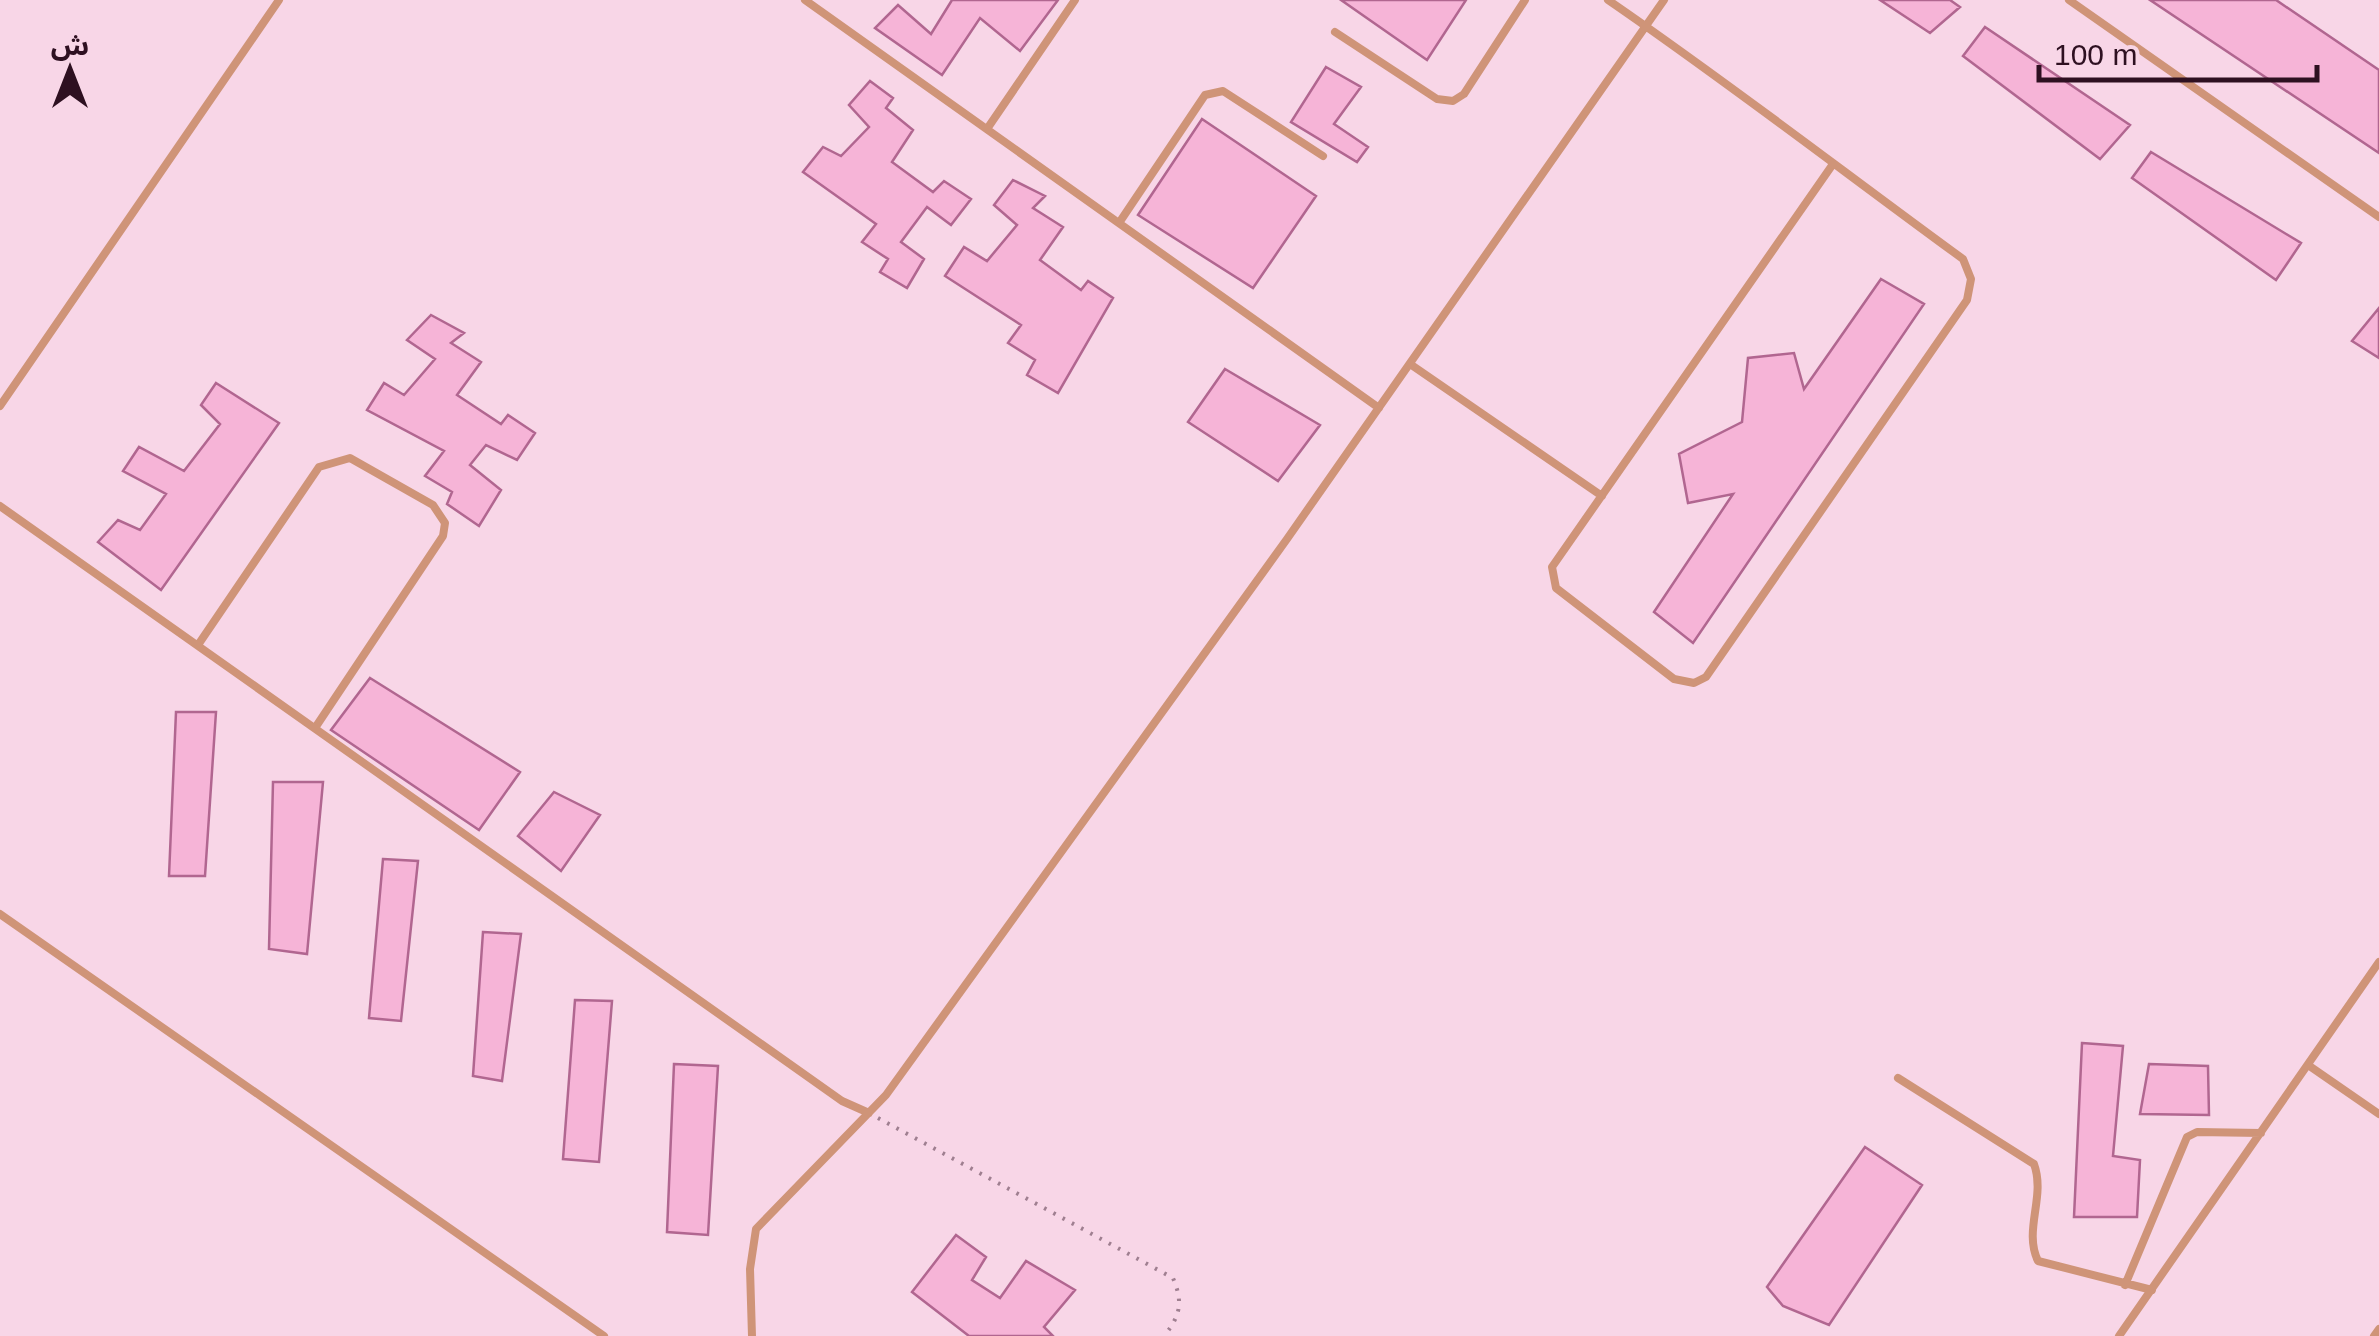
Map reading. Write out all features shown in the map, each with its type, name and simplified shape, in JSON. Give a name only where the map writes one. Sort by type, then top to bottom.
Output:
[{"type":"lane","points":[[0,406],[278,0]]},
{"type":"lane","points":[[805,0],[1379,408]]},
{"type":"lane","points":[[987,129],[1075,0]]},
{"type":"lane","points":[[1335,32],[1437,99],[1453,100],[1464,94],[1526,0]]},
{"type":"lane","points":[[1608,0],[1646,26],[1833,164],[1963,260],[1971,279],[1967,300],[1706,677],[1694,683],[1674,679],[1556,588],[1552,567],[1833,164]]},
{"type":"lane","points":[[752,1336],[750,1269],[756,1230],[869,1113],[1379,408],[1664,0]]},
{"type":"lane","points":[[2068,0],[2379,216]]},
{"type":"lane","points":[[1119,223],[1206,95],[1214,91],[1223,91],[1323,156]]},
{"type":"lane","points":[[1410,364],[1602,496]]},
{"type":"lane","points":[[198,645],[319,467],[350,458],[433,504],[445,523],[443,536],[316,728]]},
{"type":"lane","points":[[0,506],[842,1101],[869,1113]]},
{"type":"lane","points":[[0,914],[604,1336]]},
{"type":"lane","points":[[2119,1336],[2379,962]]},
{"type":"lane","points":[[2308,1065],[2379,1114]]},
{"type":"lane","points":[[1898,1078],[2034,1164],[2040,1192],[2032,1236],[2038,1261],[2152,1290]]},
{"type":"lane","points":[[2125,1285],[2188,1137],[2197,1132],[2261,1134]]},
{"type":"lane","points":[[2374,1336],[2379,1329]]},
{"type":"path","points":[[869,1113],[1173,1278],[1181,1296],[1178,1319],[1164,1336]]},
{"type":"building","points":[[952,0],[1058,0],[1020,51],[980,18],[942,75],[875,28],[898,5],[931,34]]},
{"type":"building","points":[[1341,0],[1466,0],[1427,60]]},
{"type":"building","points":[[1880,0],[1950,0],[1960,7],[1930,33]]},
{"type":"building","points":[[2150,0],[2276,0],[2379,70],[2379,153]]},
{"type":"building","points":[[1985,27],[2130,125],[2100,159],[1963,56]]},
{"type":"building","points":[[1326,67],[1361,87],[1334,124],[1368,147],[1357,162],[1291,122]]},
{"type":"building","points":[[870,81],[893,98],[886,108],[913,130],[892,162],[933,192],[944,181],[971,199],[951,225],[927,207],[901,242],[924,259],[907,288],[880,272],[888,259],[862,242],[876,224],[803,172],[823,147],[841,156],[869,127],[849,105]]},
{"type":"building","points":[[1202,119],[1316,196],[1253,288],[1138,215]]},
{"type":"building","points":[[2151,152],[2301,243],[2276,280],[2132,178]]},
{"type":"building","points":[[1013,180],[1045,196],[1033,208],[1063,227],[1040,260],[1081,290],[1088,281],[1113,298],[1058,393],[1027,375],[1035,360],[1008,343],[1021,325],[945,276],[964,247],[987,261],[1017,225],[994,205]]},
{"type":"building","points":[[1881,279],[1924,304],[1693,643],[1654,612],[1733,494],[1688,503],[1679,454],[1742,422],[1748,358],[1794,353],[1804,389]]},
{"type":"building","points":[[2379,308],[2379,358],[2352,341]]},
{"type":"building","points":[[431,315],[464,333],[451,343],[481,362],[457,395],[501,424],[508,415],[535,433],[517,460],[486,445],[470,465],[501,490],[479,526],[447,504],[452,492],[425,476],[444,451],[367,410],[384,383],[404,395],[435,359],[407,340]]},
{"type":"building","points":[[1225,369],[1320,425],[1278,481],[1188,422]]},
{"type":"building","points":[[216,383],[279,423],[161,590],[98,542],[118,520],[140,530],[166,494],[123,471],[139,447],[184,471],[220,424],[201,405]]},
{"type":"building","points":[[370,678],[520,772],[479,830],[331,730]]},
{"type":"building","points":[[176,712],[216,712],[205,876],[169,876]]},
{"type":"building","points":[[273,782],[323,782],[307,954],[269,949]]},
{"type":"building","points":[[554,792],[600,815],[561,871],[518,836]]},
{"type":"building","points":[[383,859],[418,861],[401,1021],[369,1018]]},
{"type":"building","points":[[483,932],[521,934],[502,1081],[473,1076]]},
{"type":"building","points":[[575,1000],[612,1001],[599,1162],[563,1159]]},
{"type":"building","points":[[2082,1043],[2123,1046],[2113,1156],[2140,1160],[2137,1217],[2074,1217]]},
{"type":"building","points":[[674,1064],[718,1066],[708,1235],[667,1232]]},
{"type":"building","points":[[2149,1064],[2208,1066],[2209,1115],[2140,1114]]},
{"type":"building","points":[[1865,1147],[1922,1185],[1829,1325],[1783,1306],[1767,1287]]},
{"type":"building","points":[[956,1235],[986,1257],[972,1280],[1000,1298],[1026,1261],[1075,1290],[1044,1327],[1053,1336],[969,1336],[912,1292]]}]
